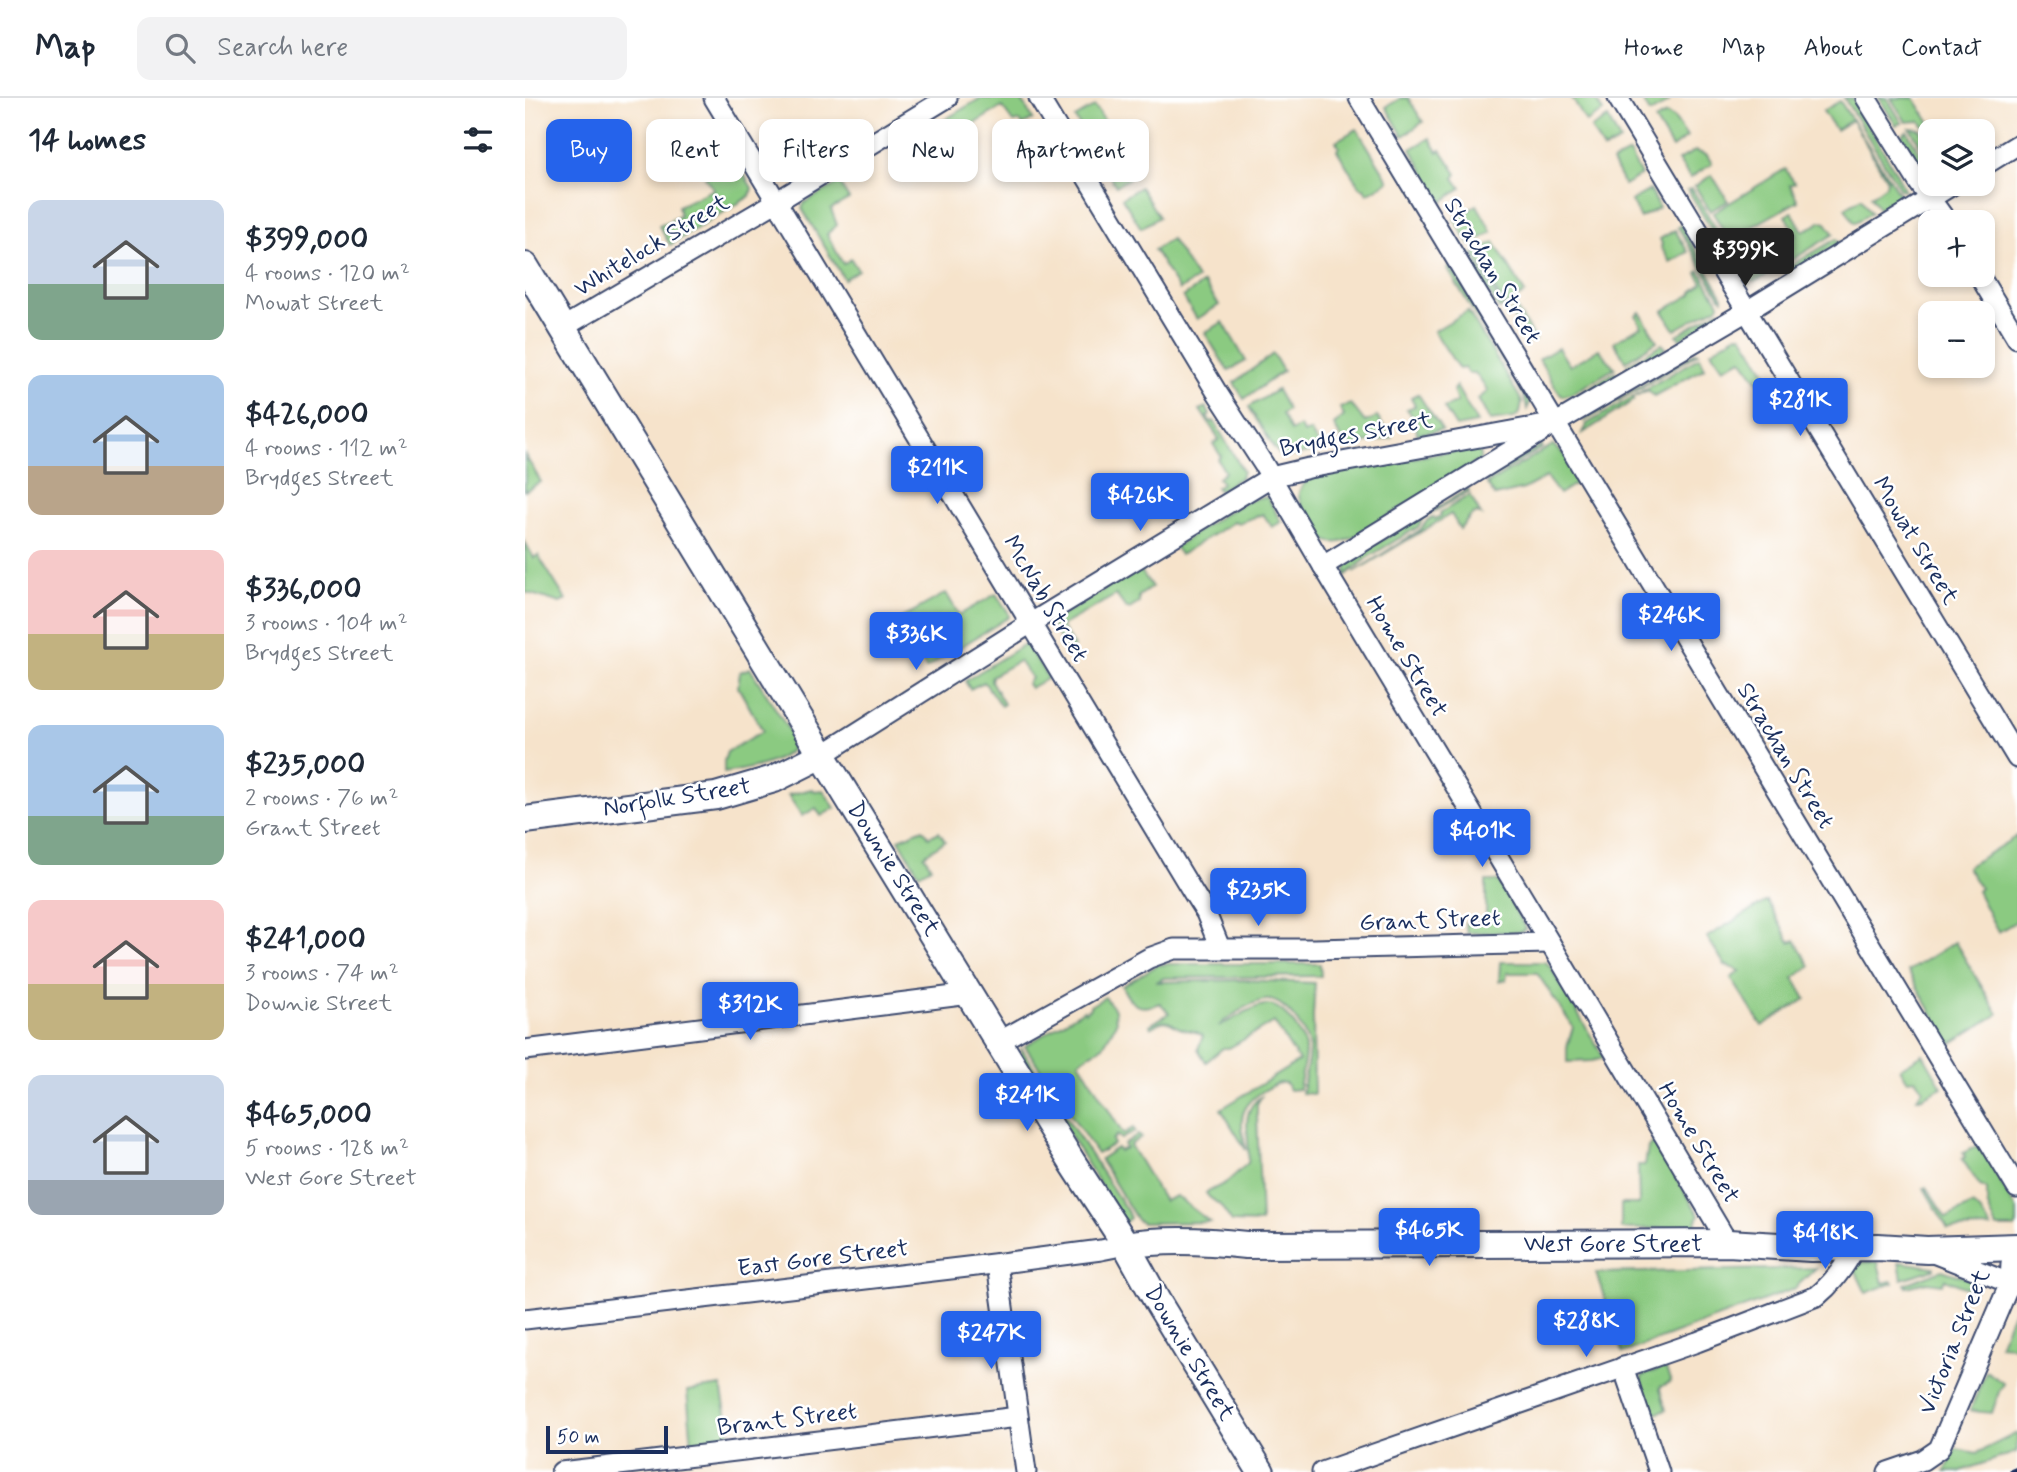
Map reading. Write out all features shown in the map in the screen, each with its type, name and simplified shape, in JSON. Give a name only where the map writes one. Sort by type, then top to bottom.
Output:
[{"type":"main road","name":"Downie Street","points":[[525,266],[1126,1245],[1261,1472]]},
{"type":"main road","name":"Norfolk Street","points":[[525,820],[716,796],[774,779],[823,755]]},
{"type":"main road","name":"West Gore Street","points":[[1126,1245],[1142,1242],[1246,1245],[1728,1243],[1927,1250],[2017,1247]]},
{"type":"street","name":"McNab Street","points":[[714,98],[1206,913],[1220,948]]},
{"type":"street","name":"Whitelock Street","points":[[562,328],[947,98]]},
{"type":"street","name":"Home Street","points":[[1039,98],[1271,477],[1728,1243]]},
{"type":"street","name":"Strachan Street","points":[[1359,98],[2017,1188]]},
{"type":"street","name":"Mowat Street","points":[[1618,98],[1747,311],[2012,736],[2017,758]]},
{"type":"street","points":[[1866,98],[1938,210]]},
{"type":"street","points":[[1995,159],[2017,145]]},
{"type":"street","name":"Brydges Street","points":[[1323,566],[1935,196]]},
{"type":"street","points":[[1986,287],[2017,338]]},
{"type":"street","name":"Brydges Street","points":[[823,755],[1031,623],[1271,477],[1339,462],[1556,424]]},
{"type":"street","name":"Grant Street","points":[[1000,1041],[1156,954],[1174,949],[1315,949],[1550,943]]},
{"type":"street","points":[[525,1050],[970,994]]},
{"type":"street","name":"East Gore Street","points":[[525,1319],[997,1264],[1126,1245]]},
{"type":"street","points":[[1322,1472],[1697,1342],[1817,1296],[1844,1268],[1855,1247]]},
{"type":"street","points":[[1927,1250],[2014,1285]]},
{"type":"street","name":"Victoria Street","points":[[1888,1472],[1923,1460],[1939,1449],[2014,1285],[2011,1263],[2017,1254]]},
{"type":"street","points":[[997,1264],[1026,1472]]},
{"type":"street","points":[[1623,1367],[1659,1472]]},
{"type":"street","name":"Brant Street","points":[[561,1472],[1018,1417]]},
{"type":"green space","points":[[981,98],[1020,98],[1033,119],[1011,119],[1002,107],[978,121],[978,119],[946,119]]},
{"type":"green space","points":[[1401,98],[1408,98],[1423,122],[1403,136],[1386,107]]},
{"type":"green space","points":[[1572,98],[1595,98],[1603,112],[1586,122]]},
{"type":"green space","points":[[1641,98],[1664,98],[1669,102],[1650,113]]},
{"type":"green space","points":[[1844,98],[1852,98],[1905,191],[1900,189]]},
{"type":"green space","points":[[1879,98],[1887,98],[1902,123],[1896,125]]},
{"type":"green space","points":[[1891,98],[1914,98],[1927,119],[1906,122]]},
{"type":"green space","points":[[1840,101],[1899,194],[1879,209],[1871,196],[1886,185],[1887,180],[1852,120],[1836,130],[1823,111]]},
{"type":"green space","points":[[1095,106],[1103,119],[1076,119]]},
{"type":"green space","points":[[1667,114],[1674,118],[1687,137],[1672,148],[1655,120]]},
{"type":"green space","points":[[1608,118],[1620,141],[1603,150],[1591,128]]},
{"type":"green space","points":[[1910,128],[1918,129],[1918,141]]},
{"type":"green space","points":[[1357,129],[1389,181],[1367,194],[1364,188],[1360,188],[1337,150],[1339,147],[1336,141]]},
{"type":"green space","points":[[1907,131],[1918,150],[1918,160],[1902,135]]},
{"type":"green space","points":[[1430,138],[1457,174],[1454,178],[1461,188],[1442,202],[1411,149]]},
{"type":"green space","points":[[1695,151],[1707,155],[1712,164],[1690,178],[1678,160]]},
{"type":"green space","points":[[1408,152],[1440,204],[1436,206],[1404,154]]},
{"type":"green space","points":[[1629,153],[1641,175],[1624,185],[1612,162]]},
{"type":"green space","points":[[1785,169],[1795,183],[1790,185],[1798,201],[1741,233],[1744,240],[1733,246],[1713,213]]},
{"type":"green space","points":[[1712,175],[1728,201],[1710,211],[1695,186]]},
{"type":"green space","points":[[745,176],[752,188],[750,196],[670,245],[659,226],[680,216],[678,206],[714,189],[708,182],[745,182]]},
{"type":"green space","points":[[839,183],[849,199],[831,209],[837,225],[827,234],[843,264],[851,259],[858,270],[844,279],[802,209],[804,203]]},
{"type":"green space","points":[[1140,187],[1159,217],[1141,228],[1122,198]]},
{"type":"green space","points":[[1692,189],[1748,285],[1729,259],[1688,190]]},
{"type":"green space","points":[[1650,190],[1659,208],[1640,218],[1631,201]]},
{"type":"green space","points":[[1861,198],[1871,213],[1854,223],[1845,208]]},
{"type":"green space","points":[[1477,205],[1492,232],[1470,245],[1454,219]]},
{"type":"green space","points":[[1792,212],[1803,231],[1820,221],[1826,223],[1834,234],[1782,266],[1775,252],[1797,234],[1785,216]]},
{"type":"green space","points":[[1681,225],[1723,297],[1723,299],[1678,227]]},
{"type":"green space","points":[[1675,230],[1688,252],[1670,262],[1661,247],[1660,239]]},
{"type":"green space","points":[[1171,239],[1197,279],[1179,290],[1154,250]]},
{"type":"green space","points":[[1836,239],[1839,243],[1789,274],[1785,269]]},
{"type":"green space","points":[[1494,242],[1525,293],[1505,306],[1474,254]]},
{"type":"green space","points":[[1747,244],[1770,274],[1754,282],[1735,250]]},
{"type":"green space","points":[[1471,255],[1503,307],[1499,309],[1467,257]]},
{"type":"green space","points":[[1451,267],[1528,396],[1530,403],[1527,409],[1524,396],[1447,268]]},
{"type":"green space","points":[[1700,271],[1719,303],[1718,306],[1675,330],[1663,311],[1692,294],[1703,283],[1697,273]]},
{"type":"green space","points":[[1204,283],[1219,305],[1197,319],[1183,297]]},
{"type":"green space","points":[[1516,308],[1535,340],[1529,343],[1510,312]]},
{"type":"green space","points":[[1719,310],[1719,315],[1680,339],[1677,335]]},
{"type":"green space","points":[[1468,311],[1520,398],[1520,413],[1514,418],[1490,421],[1478,399],[1488,391],[1475,373],[1468,373],[1464,368],[1459,369],[1434,331]]},
{"type":"green space","points":[[1640,312],[1657,341],[1626,361],[1614,342],[1641,326],[1636,315]]},
{"type":"green space","points":[[1223,322],[1246,361],[1228,371],[1205,333]]},
{"type":"green space","points":[[1737,335],[1742,335],[1779,393],[1769,397],[1742,359],[1723,368],[1711,351]]},
{"type":"green space","points":[[1662,344],[1666,348],[1632,369],[1627,365]]},
{"type":"green space","points":[[1558,348],[1570,366],[1599,349],[1615,368],[1571,394],[1562,396],[1539,359]]},
{"type":"green space","points":[[1698,353],[1583,422],[1589,416]]},
{"type":"green space","points":[[1273,354],[1283,371],[1244,399],[1234,383]]},
{"type":"green space","points":[[1700,357],[1705,368],[1654,396],[1648,390],[1633,397],[1634,400],[1583,433],[1587,424]]},
{"type":"green space","points":[[1615,372],[1617,378],[1571,403],[1565,403]]},
{"type":"green space","points":[[1456,386],[1477,423],[1456,427],[1444,408],[1457,402],[1453,390]]},
{"type":"green space","points":[[1277,390],[1288,410],[1282,414],[1291,431],[1300,426],[1303,433],[1310,431],[1323,451],[1282,457],[1274,448],[1249,407]]},
{"type":"green space","points":[[1418,394],[1442,430],[1417,434],[1416,421],[1407,409],[1415,406],[1411,397]]},
{"type":"green space","points":[[1351,404],[1365,422],[1377,417],[1392,438],[1345,447],[1334,425],[1344,416],[1340,408]]},
{"type":"green space","points":[[1206,407],[1210,415],[1207,417],[1211,422],[1214,421],[1243,471],[1241,477],[1219,491],[1216,487],[1222,483],[1218,478],[1225,472],[1218,460],[1221,456],[1213,444],[1219,439],[1200,410]]},
{"type":"green space","points":[[1542,445],[1542,448],[1486,481],[1485,478]]},
{"type":"green space","points":[[1553,445],[1566,456],[1581,480],[1559,494],[1546,477],[1524,489],[1495,496],[1487,484]]},
{"type":"green space","points":[[1477,449],[1480,460],[1345,541],[1332,542],[1321,537],[1312,526],[1299,497],[1302,486],[1309,479],[1433,454]]},
{"type":"green space","points":[[525,455],[541,482],[525,491]]},
{"type":"green space","points":[[1468,489],[1469,491],[1423,518],[1418,527],[1370,556],[1345,576],[1347,566],[1359,554]]},
{"type":"green space","points":[[1470,495],[1481,515],[1477,513],[1471,516],[1460,529],[1451,514],[1354,572],[1420,530],[1433,517],[1435,519],[1441,516],[1440,513]]},
{"type":"green space","points":[[1262,497],[1268,498],[1281,522],[1272,527],[1263,514],[1238,523],[1235,521],[1180,555],[1175,547],[1229,511]]},
{"type":"green space","points":[[525,542],[534,558],[538,555],[566,600],[560,603],[525,592]]},
{"type":"green space","points":[[1139,568],[1152,587],[1139,596],[1139,603],[1129,609],[1116,595],[1061,626],[1074,647],[1068,652],[1053,628],[1053,621]]},
{"type":"green space","points":[[946,593],[959,615],[996,594],[1009,617],[926,668],[898,620]]},
{"type":"green space","points":[[1023,645],[1028,646],[1048,678],[1030,688],[1027,684],[1031,678],[1019,661],[992,676],[991,681],[1004,704],[1001,706],[984,682],[970,689],[965,681]]},
{"type":"green space","points":[[750,668],[795,740],[794,747],[771,762],[724,773],[727,752],[763,731],[738,687],[740,672]]},
{"type":"green space","points":[[812,789],[823,790],[835,808],[821,816],[816,808],[802,816],[788,795]]},
{"type":"green space","points":[[923,829],[929,837],[939,832],[945,841],[924,855],[931,867],[919,874],[899,839]]},
{"type":"green space","points":[[2017,836],[2017,921],[1998,932],[1977,891],[1980,888],[1967,867]]},
{"type":"green space","points":[[1486,881],[1498,881],[1526,929],[1521,932],[1467,933],[1465,923],[1486,921]]},
{"type":"green space","points":[[1767,901],[1790,942],[1795,940],[1810,966],[1794,978],[1806,999],[1762,1026],[1731,978],[1740,971],[1725,965],[1707,937]]},
{"type":"green space","points":[[1955,942],[1998,1014],[1950,1044],[1908,971]]},
{"type":"green space","points":[[1500,962],[1545,962],[1550,966],[1604,1058],[1567,1062],[1567,1047],[1573,1027],[1537,973],[1507,973],[1506,980],[1499,981]]},
{"type":"green space","points":[[1320,964],[1321,976],[1164,978],[1156,982],[1244,980],[1315,983],[1314,1094],[1302,1093],[1308,1060],[1308,1042],[1301,1027],[1283,1006],[1263,1000],[1251,1004],[1220,1025],[1252,1008],[1271,1005],[1291,1020],[1304,1044],[1299,1089],[1289,1090],[1286,1083],[1278,1084],[1256,1096],[1245,1109],[1242,1123],[1246,1150],[1221,1109],[1299,1061],[1274,1022],[1229,1048],[1223,1048],[1206,1062],[1198,1049],[1203,1036],[1200,1034],[1164,1021],[1151,1028],[1150,1025],[1169,1013],[1160,1003],[1142,1007],[1133,1003],[1122,986],[1158,965]]},
{"type":"green space","points":[[1105,997],[1115,1010],[1116,1023],[1103,1046],[1079,1061],[1123,1134],[1133,1128],[1135,1131],[1121,1139],[1117,1135],[1112,1140],[1114,1144],[1097,1154],[1025,1046],[1084,1010],[1085,1012]]},
{"type":"green space","points":[[1021,1048],[1127,1211],[1130,1218],[1124,1223],[1021,1056]]},
{"type":"green space","points":[[1923,1054],[1942,1087],[1917,1098],[1923,1089],[1915,1079],[1907,1080],[1900,1068]]},
{"type":"green space","points":[[1261,1097],[1257,1104],[1257,1114],[1261,1223],[1232,1222],[1220,1205],[1206,1193],[1227,1182],[1248,1163],[1247,1118],[1249,1110]]},
{"type":"green space","points":[[1138,1135],[1141,1137],[1130,1145],[1164,1201],[1176,1196],[1210,1222],[1142,1223],[1137,1220],[1100,1159],[1117,1148],[1119,1151],[1126,1148],[1124,1144]]},
{"type":"green space","points":[[1654,1141],[1699,1215],[1694,1228],[1621,1229],[1621,1204],[1639,1204],[1638,1165],[1645,1165],[1648,1147]]},
{"type":"green space","points":[[1979,1145],[2017,1210],[2015,1228],[1997,1228],[1987,1204],[1987,1189],[1980,1186],[1962,1159],[1965,1157],[1963,1153]]},
{"type":"green space","points":[[1926,1187],[1946,1218],[1972,1205],[1980,1211],[1991,1228],[1948,1229],[1924,1188]]},
{"type":"green space","points":[[1858,1262],[1878,1262],[1883,1283],[1893,1283],[1866,1293],[1854,1268]]},
{"type":"green space","points":[[1899,1262],[1934,1267],[1934,1269],[1902,1279]]},
{"type":"green space","points":[[1816,1268],[1794,1289],[1623,1353],[1596,1273]]},
{"type":"green space","points":[[1942,1270],[1979,1282],[1974,1291],[1945,1279],[1942,1284],[1927,1282],[1907,1287],[1905,1284]]},
{"type":"green space","points":[[2017,1303],[2017,1342],[2015,1346],[1999,1345]]},
{"type":"green space","points":[[1665,1367],[1671,1382],[1660,1387],[1666,1410],[1652,1415],[1642,1376]]},
{"type":"green space","points":[[1986,1371],[2004,1384],[1992,1413],[1970,1411]]},
{"type":"green space","points":[[721,1386],[731,1439],[692,1445],[687,1391]]},
{"type":"green space","points":[[2017,1433],[2017,1452],[1958,1472],[1945,1472],[1956,1449],[1977,1453]]},
{"type":"railway","points":[[2010,1472],[2017,1469]]}]
